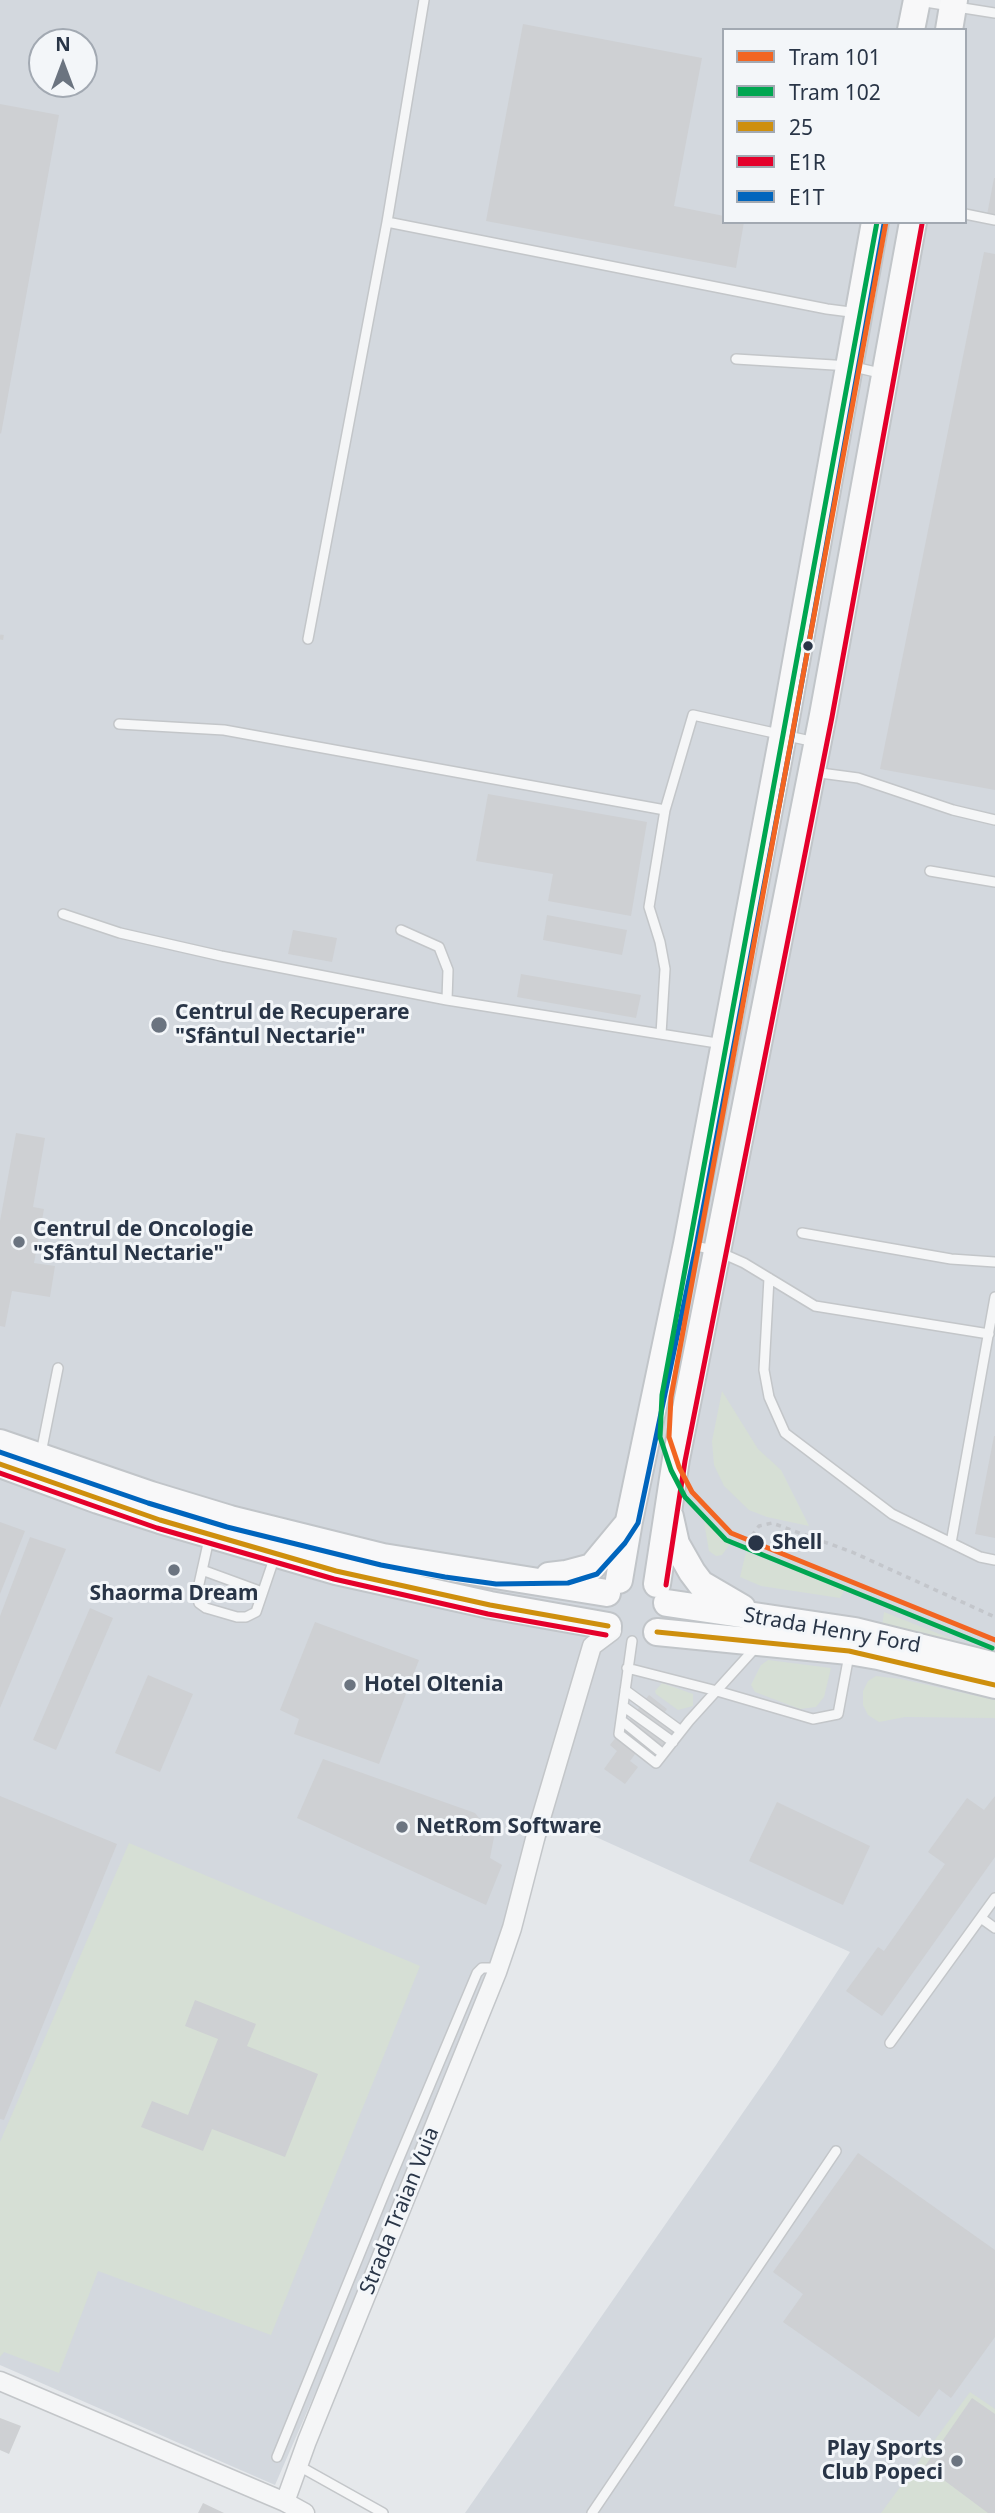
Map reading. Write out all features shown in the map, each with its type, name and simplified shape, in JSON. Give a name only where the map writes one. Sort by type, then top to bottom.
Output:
[{"type":"main road","points":[[911,28],[917,0]]},
{"type":"main road","points":[[617,1633],[603,1615],[603,1604],[613,1586],[629,1521],[687,1244],[876,224]]},
{"type":"main road","points":[[0,1464],[98,1500],[210,1536],[388,1583],[617,1633],[649,1637],[663,1624],[667,1505],[817,742],[914,224]]},
{"type":"main road","points":[[0,1443],[151,1495],[242,1522],[383,1557],[497,1575],[613,1586],[639,1576],[662,1594]]},
{"type":"main road","points":[[667,1505],[681,1554],[701,1584],[731,1603],[762,1629]]},
{"type":"main road","points":[[497,1575],[558,1575],[592,1567],[629,1521]]},
{"type":"main road","name":"Strada Henry Ford","points":[[662,1594],[762,1629],[995,1685]]},
{"type":"main road","name":"Strada Henry Ford","points":[[657,1632],[762,1629],[892,1639],[995,1666]]},
{"type":"street","name":"Strada Traian Vuia","points":[[285,2502],[312,2428],[497,1972],[592,1646],[617,1633]]},
{"type":"street","points":[[0,2381],[285,2502],[305,2513]]},
{"type":"lane","points":[[308,639],[387,222],[424,0]]},
{"type":"lane","points":[[917,0],[952,12],[995,13]]},
{"type":"lane","points":[[967,214],[995,220]]},
{"type":"lane","points":[[387,222],[827,309],[859,313]]},
{"type":"lane","points":[[736,359],[850,366],[885,374]]},
{"type":"lane","points":[[661,1034],[666,969],[649,907],[665,810],[692,715],[817,742]]},
{"type":"lane","points":[[119,724],[224,730],[665,810]]},
{"type":"lane","points":[[811,771],[859,778],[953,810],[995,820]]},
{"type":"lane","points":[[930,872],[995,883]]},
{"type":"lane","points":[[63,914],[120,933],[221,956],[447,1000],[725,1044]]},
{"type":"lane","points":[[401,930],[439,947],[448,970],[447,1000]]},
{"type":"lane","points":[[802,1233],[951,1259],[995,1262]]},
{"type":"lane","points":[[687,1244],[717,1251],[744,1262],[815,1306],[989,1334]]},
{"type":"lane","points":[[769,1278],[764,1370],[769,1397],[785,1433],[892,1514],[980,1557],[995,1560]]},
{"type":"lane","points":[[951,1543],[995,1297]]},
{"type":"lane","points":[[40,1458],[58,1368]]},
{"type":"lane","points":[[210,1536],[197,1593],[199,1603],[206,1608],[237,1617],[246,1617],[256,1612],[275,1555]]},
{"type":"lane","points":[[202,1570],[262,1592]]},
{"type":"lane","points":[[617,1633],[627,1668],[621,1720],[663,1754],[717,1691],[762,1629]]},
{"type":"lane","points":[[627,1668],[813,1719],[838,1714],[849,1651]]},
{"type":"lane","points":[[625,1690],[681,1731]]},
{"type":"lane","points":[[623,1706],[673,1742]]},
{"type":"lane","points":[[890,2043],[995,1898]]},
{"type":"lane","points":[[981,1918],[995,1928]]},
{"type":"lane","points":[[277,2457],[477,1973],[482,1968],[497,1972]]},
{"type":"lane","points":[[592,2513],[836,2151]]},
{"type":"lane","points":[[299,2466],[383,2513]]},
{"type":"path","points":[[746,1544],[759,1526],[772,1523],[852,1552],[995,1617]]},
{"type":"path","points":[[816,1548],[821,1541]]},
{"type":"shaded area","points":[[0,0],[995,0],[995,2513],[465,2513],[776,2065],[850,1952],[554,1818],[474,2029],[275,2485],[0,2365]]},
{"type":"shaded area","points":[[722,1391],[758,1449],[781,1470],[809,1526],[767,1517],[749,1510],[724,1486],[714,1465],[712,1441]]},
{"type":"shaded area","points":[[704,1522],[730,1544],[722,1555],[716,1556],[709,1551]]},
{"type":"shaded area","points":[[746,1552],[845,1589],[840,1598],[761,1586],[740,1577]]},
{"type":"shaded area","points":[[884,1612],[995,1656],[882,1626]]},
{"type":"shaded area","points":[[768,1660],[831,1668],[824,1697],[816,1707],[800,1709],[755,1692],[751,1685],[761,1665]]},
{"type":"shaded area","points":[[876,1676],[995,1700],[995,1718],[905,1717],[879,1722],[868,1715],[863,1705],[863,1691],[868,1681]]},
{"type":"shaded area","points":[[662,1683],[693,1694],[693,1706],[678,1710],[656,1694],[655,1691]]},
{"type":"shaded area","points":[[129,1843],[420,1966],[271,2335],[98,2271],[59,2373],[4,2352],[0,2357],[0,2142]]},
{"type":"shaded area","name":"Play Sports Club Popeci","points":[[970,2392],[995,2409],[995,2513],[881,2513]]},
{"type":"building","points":[[523,24],[702,58],[674,206],[722,216],[722,224],[744,224],[736,268],[486,221]]},
{"type":"building","points":[[0,104],[59,115],[1,434],[0,433]]},
{"type":"building","points":[[995,178],[995,216],[987,215]]},
{"type":"building","points":[[984,252],[995,254],[995,790],[880,769]]},
{"type":"building","points":[[488,794],[647,822],[631,916],[548,901],[553,874],[476,861]]},
{"type":"building","points":[[547,915],[627,930],[622,955],[543,940]]},
{"type":"building","points":[[293,930],[337,938],[332,962],[288,954]]},
{"type":"building","points":[[521,974],[641,995],[636,1018],[517,997]]},
{"type":"building","name":"Centrul de Oncologie \"Sfântul Nectarie\"","points":[[16,1133],[45,1138],[33,1207],[44,1209],[34,1263],[55,1266],[50,1297],[12,1291],[5,1327],[0,1326],[0,1221]]},
{"type":"building","points":[[995,1436],[995,1538],[975,1534]]},
{"type":"building","points":[[0,1522],[25,1531],[0,1594]]},
{"type":"building","points":[[30,1537],[66,1549],[0,1708],[0,1616]]},
{"type":"building","points":[[90,1608],[113,1618],[56,1750],[33,1740]]},
{"type":"building","name":"Hotel Oltenia","points":[[315,1622],[419,1660],[379,1764],[294,1734],[299,1719],[280,1710]]},
{"type":"building","points":[[148,1675],[193,1694],[160,1772],[115,1753]]},
{"type":"building","points":[[649,1695],[667,1709],[660,1718],[675,1730],[660,1750],[646,1739],[630,1761],[638,1767],[625,1784],[604,1769],[617,1751],[610,1745]]},
{"type":"building","name":"NetRom Software","points":[[323,1759],[475,1813],[494,1837],[490,1858],[502,1865],[486,1905],[297,1818]]},
{"type":"building","points":[[0,1796],[117,1844],[4,2120],[0,2119]]},
{"type":"building","points":[[995,1796],[995,1857],[882,2016],[846,1991],[878,1947],[884,1951],[945,1864],[928,1852],[967,1798],[984,1810]]},
{"type":"building","points":[[777,1802],[870,1846],[843,1905],[749,1861]]},
{"type":"building","points":[[195,2000],[256,2024],[247,2046],[318,2074],[285,2157],[212,2129],[203,2151],[141,2127],[152,2101],[188,2115],[218,2039],[185,2026]]},
{"type":"building","points":[[858,2153],[995,2250],[995,2337],[951,2398],[939,2389],[919,2417],[783,2322],[803,2294],[773,2272]]},
{"type":"building","points":[[972,2398],[995,2414],[995,2513],[988,2513],[925,2466]]},
{"type":"building","points":[[0,2418],[21,2426],[9,2454],[0,2450]]},
{"type":"building","points":[[203,2503],[224,2513],[198,2513]]},
{"type":"railway","points":[[0,637],[7,638]]},
{"type":"tram line","name":"102","points":[[877,224],[662,1395],[660,1437],[671,1470],[685,1497],[726,1540],[992,1648]]},
{"type":"tram line","name":"101","points":[[886,224],[671,1397],[669,1437],[679,1467],[692,1492],[731,1533],[995,1640]]},
{"type":"transit line","name":"E1T","points":[[0,1452],[227,1527],[381,1565],[445,1577],[496,1584],[568,1583],[597,1574],[625,1543],[638,1523],[696,1246],[792,737],[884,224]]},
{"type":"transit line","name":"E1R","points":[[666,1585],[685,1461],[832,717],[922,224]]},
{"type":"transit line","name":"25","points":[[0,1464],[160,1520],[336,1571],[490,1605],[608,1626]]},
{"type":"transit line","name":"E1R","points":[[0,1473],[157,1528],[334,1579],[488,1614],[606,1635]]},
{"type":"transit line","name":"25","points":[[657,1632],[849,1651],[995,1685]]},
{"type":"place","name":"Centrul de Recuperare \"Sfântul Nectarie\"","points":[[159,1025]]},
{"type":"place","name":"Centrul de Oncologie \"Sfântul Nectarie\"","points":[[19,1242]]},
{"type":"place","name":"Shell","points":[[756,1543]]},
{"type":"place","name":"Shaorma Dream","points":[[174,1570]]},
{"type":"place","name":"Hotel Oltenia","points":[[350,1685]]},
{"type":"place","name":"NetRom Software","points":[[402,1827]]},
{"type":"place","name":"Play Sports Club Popeci","points":[[957,2461]]}]
